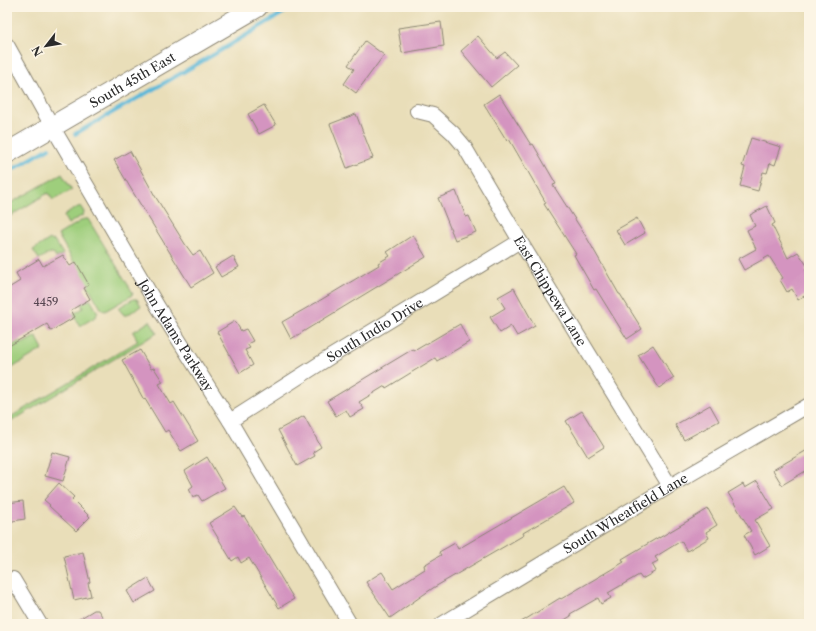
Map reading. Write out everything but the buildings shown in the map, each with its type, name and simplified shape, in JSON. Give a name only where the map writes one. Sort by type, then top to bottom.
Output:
[{"type":"main road","name":"South 45th East","points":[[7,153],[257,7]]},
{"type":"street","name":"John Adams Parkway","points":[[7,45],[52,126],[158,307],[230,421],[350,624]]},
{"type":"street","name":"East Chippewa Lane","points":[[417,112],[433,115],[453,133],[464,146],[520,241],[670,486]]},
{"type":"street","name":"South Indio Drive","points":[[230,421],[330,357],[520,241]]},
{"type":"street","name":"South Wheatfield Lane","points":[[442,624],[670,486],[809,405]]},
{"type":"street","points":[[14,579],[40,624]]},
{"type":"green space","points":[[62,174],[72,190],[53,200],[48,193],[7,218],[7,205]]},
{"type":"green space","points":[[80,206],[84,212],[83,215],[68,224],[64,217],[65,214]]},
{"type":"green space","points":[[84,219],[88,219],[133,293],[131,296],[105,311],[102,310],[58,235]]},
{"type":"green space","points":[[50,239],[52,241],[54,240],[63,254],[56,258],[53,253],[50,253],[39,259],[33,250]]},
{"type":"green space","points":[[90,299],[98,313],[96,315],[97,316],[80,326],[73,314],[83,308],[81,304]]},
{"type":"green space","points":[[133,299],[137,299],[141,306],[127,315],[124,315],[118,308]]},
{"type":"green space","points":[[150,321],[157,333],[7,424],[7,419],[138,341],[133,332]]},
{"type":"green space","points":[[36,336],[43,349],[7,371],[7,349],[20,341],[22,344]]},
{"type":"waterway","points":[[75,134],[213,55],[293,7]]},
{"type":"waterway","points":[[7,173],[49,148]]}]
